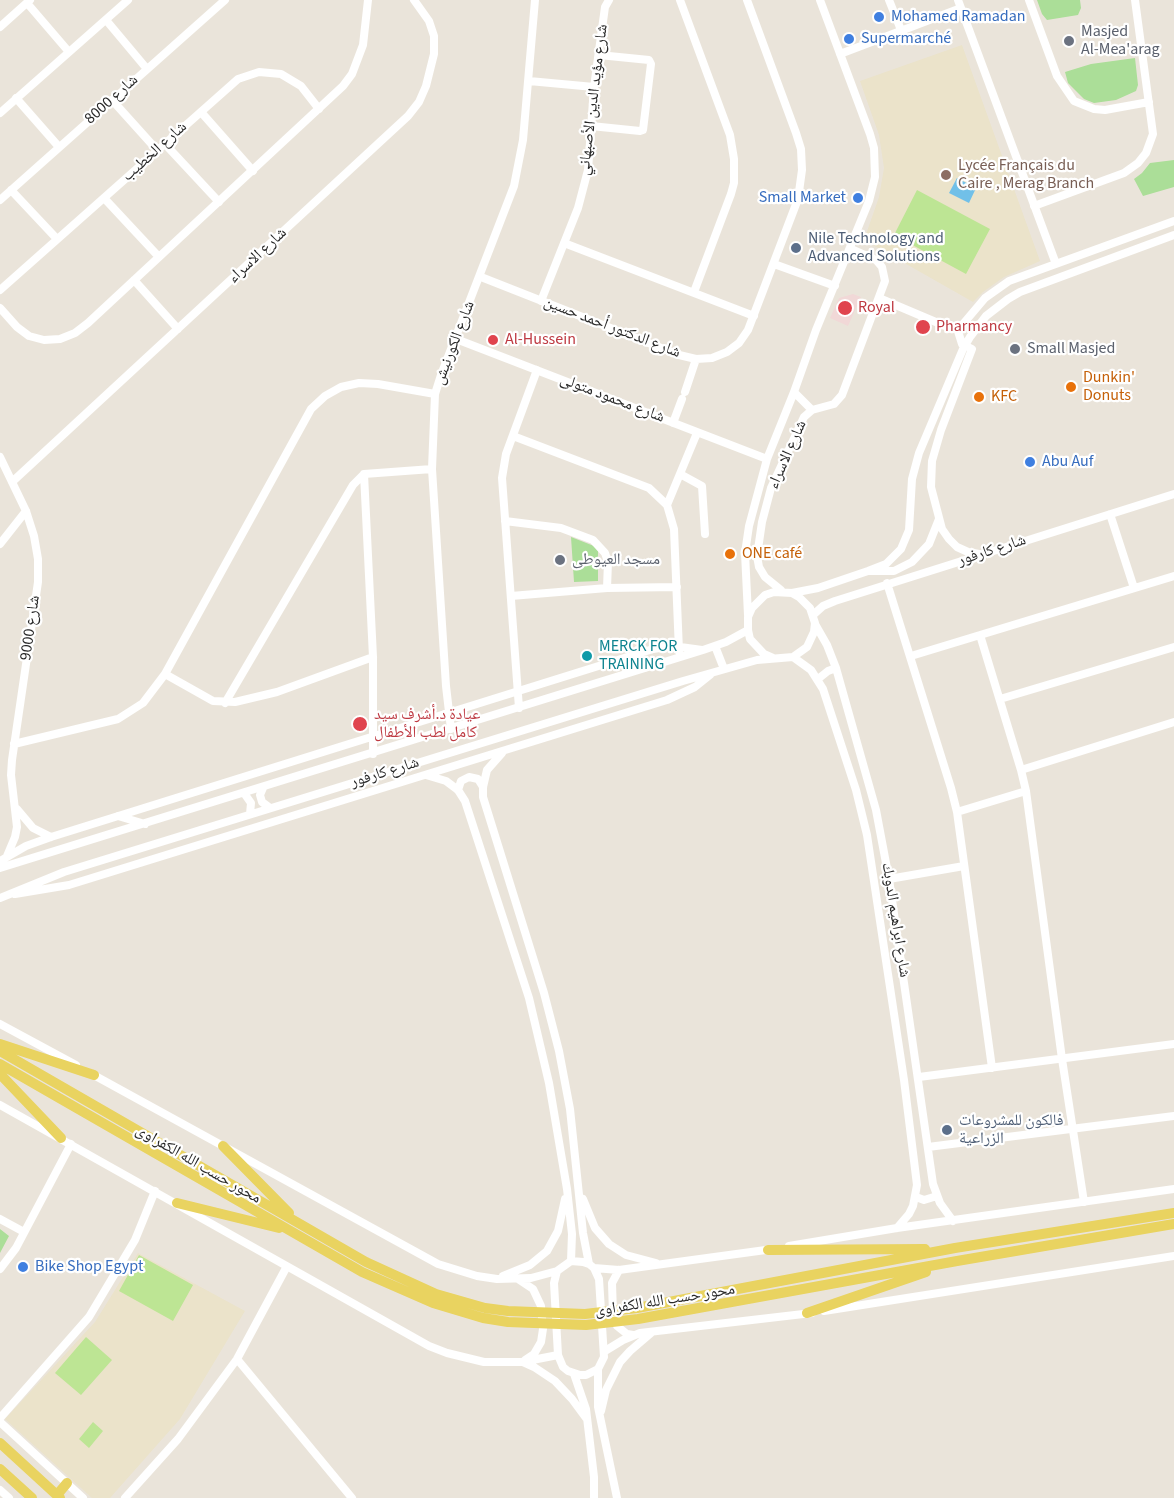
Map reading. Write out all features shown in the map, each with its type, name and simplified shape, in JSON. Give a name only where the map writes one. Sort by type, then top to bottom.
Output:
[{"type":"main road","points":[[0,1044],[94,1075]]},
{"type":"main road","name":"محور حسب الله الكفراوى","points":[[0,1051],[295,1226],[362,1272],[393,1281],[458,1312],[508,1322],[578,1325],[1174,1224]]},
{"type":"main road","name":"محور حسب الله الكفراوى","points":[[0,1064],[295,1226]]},
{"type":"main road","points":[[0,1074],[60,1138]]},
{"type":"main road","points":[[223,1146],[295,1226]]},
{"type":"main road","points":[[177,1203],[295,1226]]},
{"type":"main road","name":"محور حسب الله الكفراوى","points":[[637,1314],[955,1248],[1174,1213]]},
{"type":"main road","points":[[768,1250],[955,1248]]},
{"type":"main road","points":[[807,1313],[957,1261]]},
{"type":"main road","points":[[0,1443],[58,1496],[67,1483]]},
{"type":"main road","points":[[0,1469],[32,1498]]},
{"type":"street","points":[[0,113],[128,0]]},
{"type":"street","name":"شارع 8000","points":[[0,200],[225,0]]},
{"type":"street","points":[[0,308],[16,327],[29,336],[44,340],[60,339],[75,333],[88,323],[343,86],[359,60],[368,0]]},
{"type":"street","name":"شارع الاسراء","points":[[12,482],[395,130],[418,102],[432,69],[434,36],[429,21],[414,0]]},
{"type":"street","name":"شارع الكورنيش","points":[[451,729],[432,469],[435,394],[514,186],[520,162],[535,0]]},
{"type":"street","name":"شارع مؤيد الدين الأصبهاني","points":[[541,301],[564,243],[588,171],[594,87],[605,7],[609,0]]},
{"type":"street","points":[[681,0],[730,135],[735,159],[731,194],[693,292]]},
{"type":"street","name":"شارع الدكتور أحمد حسين","points":[[481,277],[696,360],[712,358],[727,352],[739,343],[748,330],[798,199],[802,159],[796,133],[747,0]]},
{"type":"street","name":"شارع الاسراء","points":[[748,617],[745,553],[749,526],[767,459],[816,330],[870,201],[875,177],[876,162],[870,134],[820,0]]},
{"type":"street","points":[[889,0],[901,30]]},
{"type":"street","points":[[1029,0],[1057,76],[1074,101],[1084,106],[1105,110],[1149,102]]},
{"type":"street","points":[[1034,206],[1116,177],[1138,163],[1146,153],[1153,134],[1135,0]]},
{"type":"street","points":[[2,21],[29,2],[69,52]]},
{"type":"street","points":[[840,54],[960,4],[1056,264]]},
{"type":"street","points":[[106,20],[147,69]]},
{"type":"street","points":[[591,126],[644,130],[651,64],[649,60],[599,55]]},
{"type":"street","name":"شارع الخطيب","points":[[0,290],[238,79],[259,72],[270,72],[292,79],[301,86],[320,109]]},
{"type":"street","points":[[529,81],[594,87]]},
{"type":"street","points":[[16,98],[59,147]]},
{"type":"street","points":[[112,100],[157,150]]},
{"type":"street","points":[[201,111],[253,171]]},
{"type":"street","points":[[165,144],[219,202]]},
{"type":"street","points":[[11,190],[57,239]]},
{"type":"street","points":[[104,198],[159,257]]},
{"type":"street","points":[[879,298],[950,328],[957,328],[985,298],[1001,286],[1174,221]]},
{"type":"street","points":[[787,592],[805,602],[814,619],[814,632],[807,647],[793,657],[773,658],[756,648],[750,639],[748,630],[748,617],[752,608],[765,595],[822,587],[886,564],[906,540],[911,519],[910,492],[913,472],[930,426],[970,337],[986,315],[997,306],[1026,290],[1174,236]]},
{"type":"street","points":[[564,243],[754,315]]},
{"type":"street","name":"شارع الاسراء","points":[[787,592],[773,586],[762,572],[757,556],[766,505],[776,476],[801,421],[812,410],[834,404],[842,395],[885,281],[882,267],[872,257],[851,249]]},
{"type":"street","points":[[774,264],[835,286]]},
{"type":"street","points":[[134,280],[178,329]]},
{"type":"street","points":[[957,328],[962,344],[971,350],[941,430],[932,461],[931,487],[942,529],[949,539],[957,547],[979,554]]},
{"type":"street","name":"شارع محمود متولى","points":[[456,339],[767,459]]},
{"type":"street","points":[[673,423],[696,360]]},
{"type":"street","points":[[519,708],[502,478],[506,454],[537,370]]},
{"type":"street","points":[[14,744],[118,719],[143,703],[165,674],[311,409],[324,396],[341,387],[359,383],[435,394]]},
{"type":"street","points":[[794,392],[812,410]]},
{"type":"street","points":[[667,505],[697,433]]},
{"type":"street","points":[[513,436],[649,488],[667,505],[674,529],[679,658]]},
{"type":"street","name":"شارع 9000","points":[[0,458],[26,511],[38,559],[38,582],[11,775],[17,816],[15,837],[3,859]]},
{"type":"street","points":[[225,703],[352,485],[364,474],[432,469]]},
{"type":"street","points":[[364,474],[373,657],[373,753]]},
{"type":"street","points":[[680,474],[702,486],[705,534]]},
{"type":"street","name":"شارع كارفور","points":[[814,619],[829,603],[1174,494]]},
{"type":"street","points":[[0,544],[26,511]]},
{"type":"street","points":[[1110,514],[1134,588]]},
{"type":"street","points":[[868,571],[891,572],[912,562],[929,544],[939,518]]},
{"type":"street","points":[[505,521],[561,528],[593,540],[605,553],[608,562],[608,588]]},
{"type":"street","points":[[911,656],[1174,576]]},
{"type":"street","points":[[887,583],[957,812],[992,1068]]},
{"type":"street","points":[[511,596],[608,588],[677,586]]},
{"type":"street","points":[[822,587],[820,593],[822,598],[829,603]]},
{"type":"street","name":"شارع ابراهيم الدوبك","points":[[814,619],[836,668],[876,810],[890,879],[937,1196],[953,1221]]},
{"type":"street","name":"شارع كارفور","points":[[0,868],[679,658],[715,646],[748,630]]},
{"type":"street","points":[[980,635],[1022,770],[1026,791],[1062,1059],[1084,1202]]},
{"type":"street","points":[[3,859],[26,846],[51,837],[652,649],[679,646],[703,650]]},
{"type":"street","points":[[715,646],[724,669]]},
{"type":"street","points":[[1000,699],[1174,647]]},
{"type":"street","points":[[165,674],[213,701],[225,703],[244,701],[277,692],[373,657]]},
{"type":"street","name":"شارع ابراهيم الدوبك","points":[[793,657],[811,670],[827,699],[856,790],[867,836],[904,1080],[917,1185],[916,1197]]},
{"type":"street","name":"شارع كارفور","points":[[4,896],[64,872],[270,807],[350,785],[724,669],[773,658]]},
{"type":"street","points":[[818,679],[836,668]]},
{"type":"street","points":[[4,896],[62,887],[677,697],[695,687],[711,673]]},
{"type":"street","points":[[562,733],[591,709]]},
{"type":"street","points":[[1022,770],[1174,722]]},
{"type":"street","points":[[504,751],[492,763],[484,778],[484,802],[552,1022],[570,1109],[591,1266],[599,1279],[605,1351],[598,1369],[597,1394],[616,1498]]},
{"type":"street","points":[[426,775],[446,781],[458,790],[468,807],[537,1026],[567,1189],[572,1234],[571,1261]]},
{"type":"street","points":[[458,790],[461,781],[469,777],[478,779],[483,787]]},
{"type":"street","points":[[350,785],[369,793]]},
{"type":"street","points":[[263,788],[260,795],[262,802],[270,807]]},
{"type":"street","points":[[957,812],[1026,791]]},
{"type":"street","points":[[244,793],[251,803],[250,814]]},
{"type":"street","points":[[15,806],[26,822],[51,837]]},
{"type":"street","points":[[118,816],[146,824]]},
{"type":"street","points":[[144,847],[177,852]]},
{"type":"street","points":[[890,879],[964,866]]},
{"type":"street","points":[[0,1024],[438,1264],[467,1274],[497,1279],[517,1279],[557,1271],[571,1261],[619,1270],[662,1265],[897,1228],[1174,1189]]},
{"type":"street","points":[[919,1077],[1174,1044]]},
{"type":"street","points":[[0,1105],[177,1203],[286,1268],[429,1346],[484,1362],[522,1362],[558,1354]]},
{"type":"street","points":[[928,1147],[1174,1116]]},
{"type":"street","points":[[0,1269],[16,1248],[71,1144]]},
{"type":"street","points":[[579,1188],[596,1228],[609,1244],[626,1255],[662,1265]]},
{"type":"street","points":[[497,1279],[530,1265],[547,1251],[558,1231],[567,1189]]},
{"type":"street","points":[[83,1498],[0,1420],[89,1317],[135,1240],[155,1191]]},
{"type":"street","points":[[897,1228],[909,1214],[916,1197],[929,1200],[937,1196]]},
{"type":"street","points":[[0,1219],[24,1232]]},
{"type":"street","points":[[605,1351],[633,1335],[807,1313],[1174,1256]]},
{"type":"street","points":[[125,1498],[178,1439],[237,1359],[286,1268]]},
{"type":"street","points":[[619,1270],[612,1283],[614,1320],[622,1330],[633,1335]]},
{"type":"street","points":[[557,1271],[554,1283],[558,1354],[563,1367],[573,1374],[586,1375],[598,1369]]},
{"type":"street","points":[[517,1279],[533,1289],[541,1306],[543,1329],[541,1342],[534,1354],[522,1362]]},
{"type":"street","points":[[600,1420],[606,1390],[616,1369],[630,1350],[654,1332]]},
{"type":"street","points":[[237,1359],[352,1498]]},
{"type":"street","points":[[522,1362],[555,1381],[588,1421]]},
{"type":"street","points":[[573,1374],[583,1397],[588,1421],[595,1484],[594,1498]]},
{"type":"street","points":[[0,1490],[9,1498]]},
{"type":"shaded area","name":"Lycée Français du Caire , Merag Branch","points":[[962,45],[1040,261],[1004,277],[973,302],[864,240],[879,197],[884,168],[879,135],[860,81]]},
{"type":"shaded area","name":"Royal","points":[[853,294],[861,297],[848,326],[830,318],[839,298]]},
{"type":"shaded area","points":[[138,1253],[245,1311],[180,1419],[110,1498],[92,1498],[5,1419],[95,1322]]},
{"type":"green space","points":[[1037,0],[1080,0],[1081,8],[1078,15],[1047,20]]},
{"type":"green space","points":[[1135,58],[1138,85],[1136,91],[1116,100],[1094,103],[1084,99],[1068,83],[1065,72],[1091,64]]},
{"type":"green space","points":[[1174,160],[1174,187],[1143,196],[1134,179],[1150,163]]},
{"type":"green space","points":[[917,190],[990,229],[966,274],[894,235]]},
{"type":"green space","points":[[571,537],[594,546],[598,551],[598,581],[574,582]]},
{"type":"green space","points":[[0,1229],[9,1236],[0,1253]]},
{"type":"green space","points":[[139,1255],[193,1285],[173,1321],[119,1291]]},
{"type":"green space","points":[[86,1337],[112,1360],[81,1395],[55,1373]]},
{"type":"green space","points":[[93,1422],[103,1431],[89,1448],[79,1439]]},
{"type":"water","points":[[957,178],[976,188],[969,203],[949,193]]},
{"type":"place","name":"Mohamed Ramadan","points":[[879,17]]},
{"type":"place","name":"Supermarché","points":[[849,39]]},
{"type":"place","name":"Masjed Al-Mea'arag","points":[[1069,41]]},
{"type":"place","name":"Lycée Français du Caire , Merag Branch","points":[[946,175]]},
{"type":"place","name":"Small Market","points":[[858,198]]},
{"type":"place","name":"Nile Technology and Advanced Solutions","points":[[796,248]]},
{"type":"place","name":"Royal","points":[[845,308]]},
{"type":"place","name":"Pharmancy","points":[[923,327]]},
{"type":"place","name":"Al-Hussein","points":[[493,340]]},
{"type":"place","name":"Small Masjed","points":[[1015,349]]},
{"type":"place","name":"Dunkin' Donuts","points":[[1071,387]]},
{"type":"place","name":"KFC","points":[[979,397]]},
{"type":"place","name":"Abu Auf","points":[[1030,462]]},
{"type":"place","name":"ONE café","points":[[730,554]]},
{"type":"place","name":"مسجد العيوطى","points":[[560,560]]},
{"type":"place","name":"MERCK FOR TRAINING","points":[[587,656]]},
{"type":"place","name":"عيادة د.أشرف سيد كامل لطب الأطفال","points":[[360,724]]},
{"type":"place","name":"فالكون للمشروعات الزراعية","points":[[947,1130]]},
{"type":"place","name":"Bike Shop Egypt","points":[[23,1267]]}]
